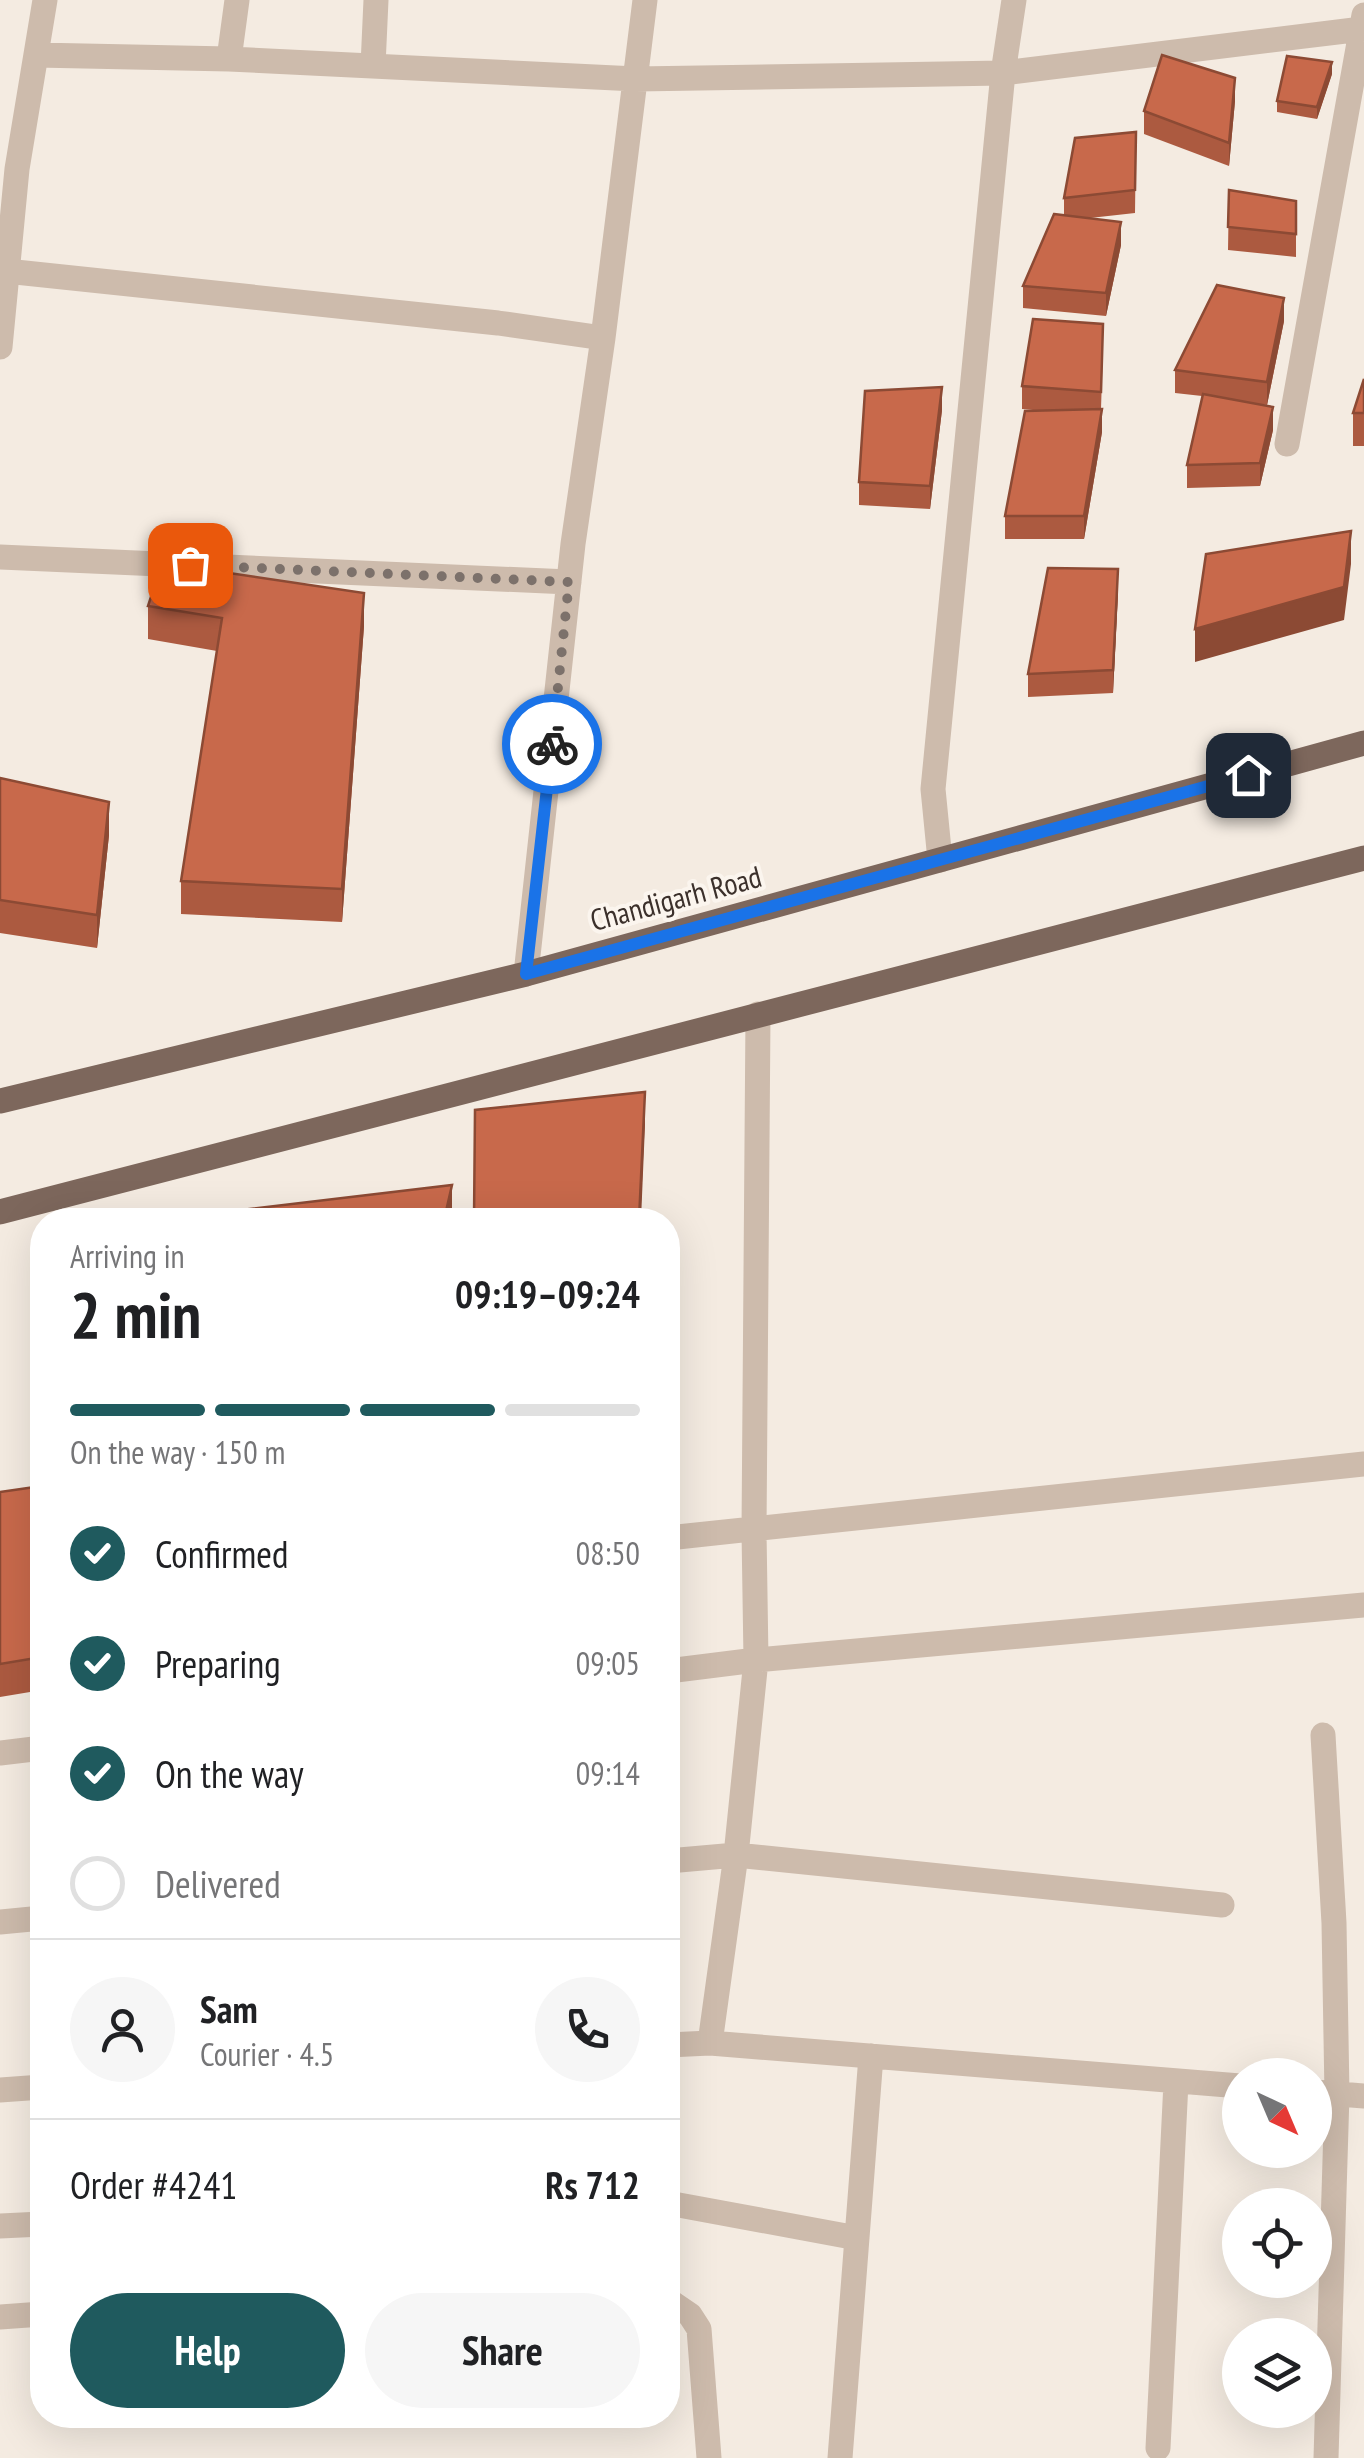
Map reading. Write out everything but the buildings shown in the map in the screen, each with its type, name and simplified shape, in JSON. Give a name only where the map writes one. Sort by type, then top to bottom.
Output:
[{"type":"main road","name":"Chandigarh Road","points":[[0,1101],[526,974],[1364,744]]},
{"type":"main road","points":[[0,1212],[1364,858]]},
{"type":"street","points":[[0,347],[8,168],[36,55],[45,0]]},
{"type":"street","points":[[229,59],[237,0]]},
{"type":"street","points":[[373,66],[376,0]]},
{"type":"street","points":[[526,974],[569,582],[645,0]]},
{"type":"street","points":[[940,860],[934,789],[1003,73],[1014,0]]},
{"type":"street","points":[[36,55],[229,59],[636,78],[1003,73],[1363,22],[1287,444]]},
{"type":"street","points":[[6,272],[478,320],[603,338]]},
{"type":"street","points":[[0,557],[569,582]]},
{"type":"street","points":[[710,2042],[736,1855],[756,1660],[758,1014]]},
{"type":"street","points":[[680,1537],[1364,1464]]},
{"type":"street","points":[[680,1670],[1364,1604]]},
{"type":"street","points":[[1323,1735],[1334,1922],[1328,2058]]},
{"type":"street","points":[[0,1753],[30,1749]]},
{"type":"street","points":[[680,1860],[736,1855],[1222,1905]]},
{"type":"street","points":[[0,1922],[30,1919]]},
{"type":"street","points":[[680,2045],[710,2042],[1222,2085]]},
{"type":"street","points":[[840,2458],[871,2056]]},
{"type":"street","points":[[1158,2448],[1176,2082]]},
{"type":"street","points":[[0,2090],[30,2089]]},
{"type":"street","points":[[1332,2093],[1364,2096]]},
{"type":"street","points":[[1326,2168],[1326,2458]]},
{"type":"street","points":[[680,2205],[857,2238]]},
{"type":"street","points":[[0,2226],[30,2225]]},
{"type":"street","points":[[680,2308],[690,2314],[699,2329],[708,2458]]},
{"type":"street","points":[[0,2316],[30,2315]]},
{"type":"way so far","points":[[190,565],[569,582],[552,744]]},
{"type":"route","points":[[552,744],[526,974],[1248,775]]}]
